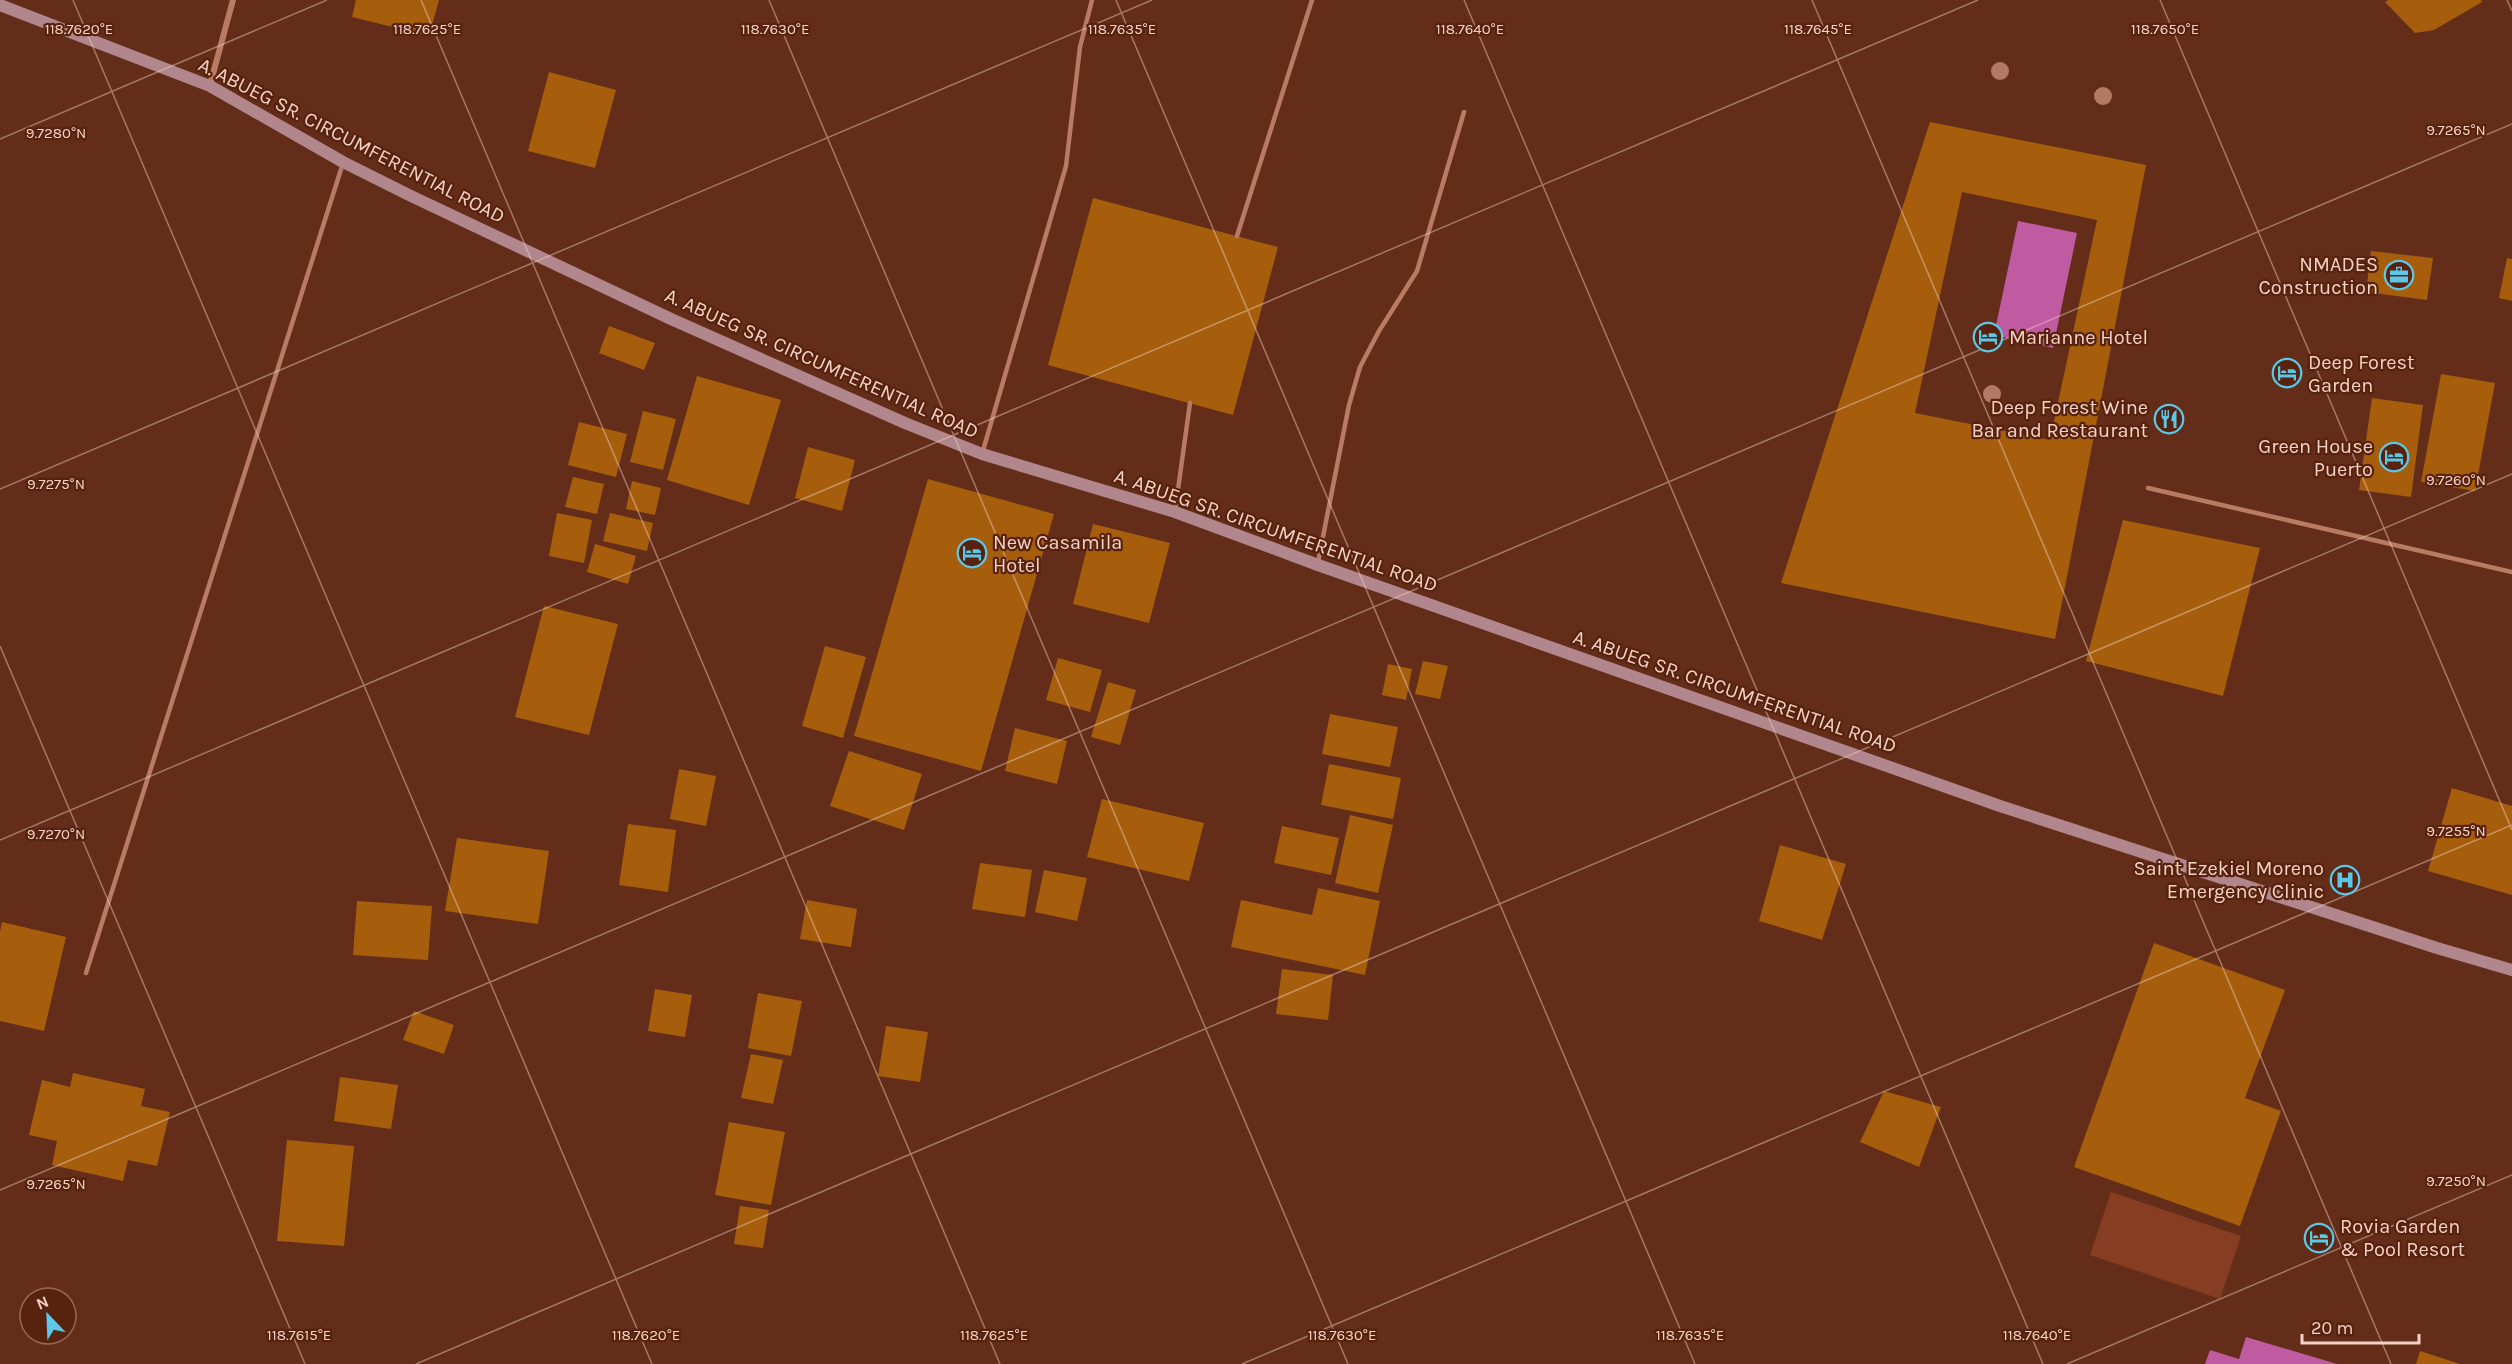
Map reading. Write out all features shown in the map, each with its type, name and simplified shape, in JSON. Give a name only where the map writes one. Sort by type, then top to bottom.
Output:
[{"type":"street","points":[[210,86],[233,0]]},
{"type":"street","name":"A. ABUEG SR. CIRCUMFERENTIAL ROAD","points":[[0,5],[210,86],[343,162],[671,319],[905,423],[982,454],[1175,512],[1318,565],[2000,806],[2437,948],[2512,969]]},
{"type":"lane","points":[[982,454],[1066,166],[1080,47],[1092,0]]},
{"type":"lane","points":[[1237,236],[1312,0]]},
{"type":"lane","points":[[1318,565],[1349,405],[1360,368],[1379,332],[1417,271],[1464,112]]},
{"type":"lane","points":[[86,973],[343,162]]},
{"type":"lane","points":[[1175,512],[1190,403]]},
{"type":"lane","points":[[2148,488],[2512,572]]},
{"type":"shaded area","points":[[2018,221],[2077,233],[2053,348],[1994,335]]},
{"type":"shaded area","points":[[2111,1192],[2241,1236],[2220,1299],[2090,1255]]},
{"type":"shaded area","points":[[2246,1337],[2337,1364],[2205,1364],[2210,1350],[2239,1359]]},
{"type":"building","points":[[356,0],[439,0],[429,36],[352,17]]},
{"type":"building","points":[[2388,0],[2481,0],[2482,2],[2434,30],[2415,33],[2385,2]]},
{"type":"building","points":[[549,72],[616,90],[595,168],[528,151]]},
{"type":"building","points":[[1930,122],[2146,165],[2055,639],[1781,583]],"holes":[[[1962,192],[2097,220],[2050,440],[1915,413]]]},
{"type":"building","points":[[1093,198],[1278,247],[1233,415],[1048,365]]},
{"type":"building","points":[[2371,251],[2433,258],[2427,300],[2366,292]]},
{"type":"building","points":[[2507,258],[2512,259],[2512,301],[2499,298]]},
{"type":"building","points":[[609,326],[655,343],[644,370],[599,353]]},
{"type":"building","points":[[2441,374],[2495,383],[2475,491],[2421,482]]},
{"type":"building","points":[[697,376],[781,400],[749,505],[667,480]]},
{"type":"building","points":[[2372,398],[2423,405],[2411,497],[2359,490]]},
{"type":"building","points":[[643,411],[676,419],[663,470],[630,462]]},
{"type":"building","points":[[579,422],[627,434],[616,477],[568,465]]},
{"type":"building","points":[[808,447],[855,460],[842,511],[795,498]]},
{"type":"building","points":[[573,477],[604,484],[597,514],[565,507]]},
{"type":"building","points":[[928,479],[1054,514],[981,771],[854,736]]},
{"type":"building","points":[[632,481],[661,488],[655,515],[626,509]]},
{"type":"building","points":[[557,513],[592,520],[584,563],[549,556]]},
{"type":"building","points":[[610,513],[653,523],[647,551],[603,541]]},
{"type":"building","points":[[2123,520],[2260,548],[2223,696],[2086,661]]},
{"type":"building","points":[[1093,524],[1170,543],[1149,623],[1073,604]]},
{"type":"building","points":[[595,544],[636,556],[628,584],[587,572]]},
{"type":"building","points":[[544,606],[618,624],[589,735],[515,717]]},
{"type":"building","points":[[825,646],[866,657],[843,738],[802,726]]},
{"type":"building","points":[[1058,658],[1102,670],[1090,712],[1046,700]]},
{"type":"building","points":[[1423,661],[1448,666],[1440,699],[1415,694]]},
{"type":"building","points":[[1388,664],[1412,669],[1406,700],[1382,695]]},
{"type":"building","points":[[1108,682],[1136,690],[1120,745],[1091,737]]},
{"type":"building","points":[[1330,714],[1398,727],[1390,767],[1322,754]]},
{"type":"building","points":[[1015,728],[1067,741],[1057,784],[1005,771]]},
{"type":"building","points":[[849,751],[922,774],[904,830],[830,806]]},
{"type":"building","points":[[1329,764],[1401,778],[1393,819],[1321,805]]},
{"type":"building","points":[[679,769],[716,776],[706,826],[670,819]]},
{"type":"building","points":[[2452,788],[2512,806],[2512,895],[2428,871]]},
{"type":"building","points":[[1102,799],[1204,823],[1189,881],[1087,857]]},
{"type":"building","points":[[1350,815],[1393,825],[1378,893],[1335,883]]},
{"type":"building","points":[[628,824],[676,830],[668,892],[619,885]]},
{"type":"building","points":[[1282,826],[1339,838],[1331,875],[1274,863]]},
{"type":"building","points":[[457,838],[549,851],[538,924],[445,911]]},
{"type":"building","points":[[1780,845],[1846,864],[1822,940],[1759,921]]},
{"type":"building","points":[[980,863],[1032,870],[1025,917],[972,909]]},
{"type":"building","points":[[1044,870],[1087,878],[1077,921],[1035,912]]},
{"type":"building","points":[[1318,888],[1380,901],[1365,975],[1231,947],[1241,900],[1312,915]]},
{"type":"building","points":[[807,900],[857,909],[851,947],[800,939]]},
{"type":"building","points":[[357,901],[432,906],[428,960],[353,955]]},
{"type":"building","points":[[2,922],[66,937],[44,1031],[0,1021]]},
{"type":"building","points":[[2154,943],[2285,990],[2245,1098],[2281,1111],[2240,1226],[2074,1167]]},
{"type":"building","points":[[1282,969],[1333,975],[1328,1020],[1276,1014]]},
{"type":"building","points":[[655,989],[692,995],[685,1037],[648,1031]]},
{"type":"building","points":[[758,993],[802,1001],[791,1056],[748,1048]]},
{"type":"building","points":[[414,1011],[454,1025],[444,1054],[403,1040]]},
{"type":"building","points":[[886,1026],[928,1032],[920,1082],[878,1076]]},
{"type":"building","points":[[751,1054],[783,1060],[773,1104],[741,1098]]},
{"type":"building","points":[[73,1073],[145,1089],[141,1106],[170,1112],[157,1166],[128,1160],[123,1181],[52,1165],[57,1141],[29,1135],[42,1080],[70,1087]]},
{"type":"building","points":[[340,1077],[398,1085],[391,1129],[334,1121]]},
{"type":"building","points":[[1884,1091],[1941,1107],[1919,1167],[1860,1142]]},
{"type":"building","points":[[729,1122],[785,1132],[771,1205],[715,1195]]},
{"type":"building","points":[[287,1140],[354,1146],[344,1246],[277,1241]]},
{"type":"building","points":[[740,1206],[769,1210],[763,1248],[734,1244]]},
{"type":"building","points":[[2420,1351],[2460,1364],[2416,1364]]},
{"type":"place","name":"NMADES Construction","points":[[2399,275]]},
{"type":"place","name":"Marianne Hotel","points":[[1988,337]]},
{"type":"place","name":"Deep Forest Garden","points":[[2287,373]]},
{"type":"place","name":"Deep Forest Wine Bar and Restaurant","points":[[2169,419]]},
{"type":"place","name":"Green House Puerto","points":[[2394,457]]},
{"type":"place","name":"New Casamila Hotel","points":[[972,553]]},
{"type":"place","name":"Saint Ezekiel Moreno Emergency Clinic","points":[[2345,880]]},
{"type":"place","name":"Rovia Garden & Pool Resort","points":[[2319,1238]]}]
